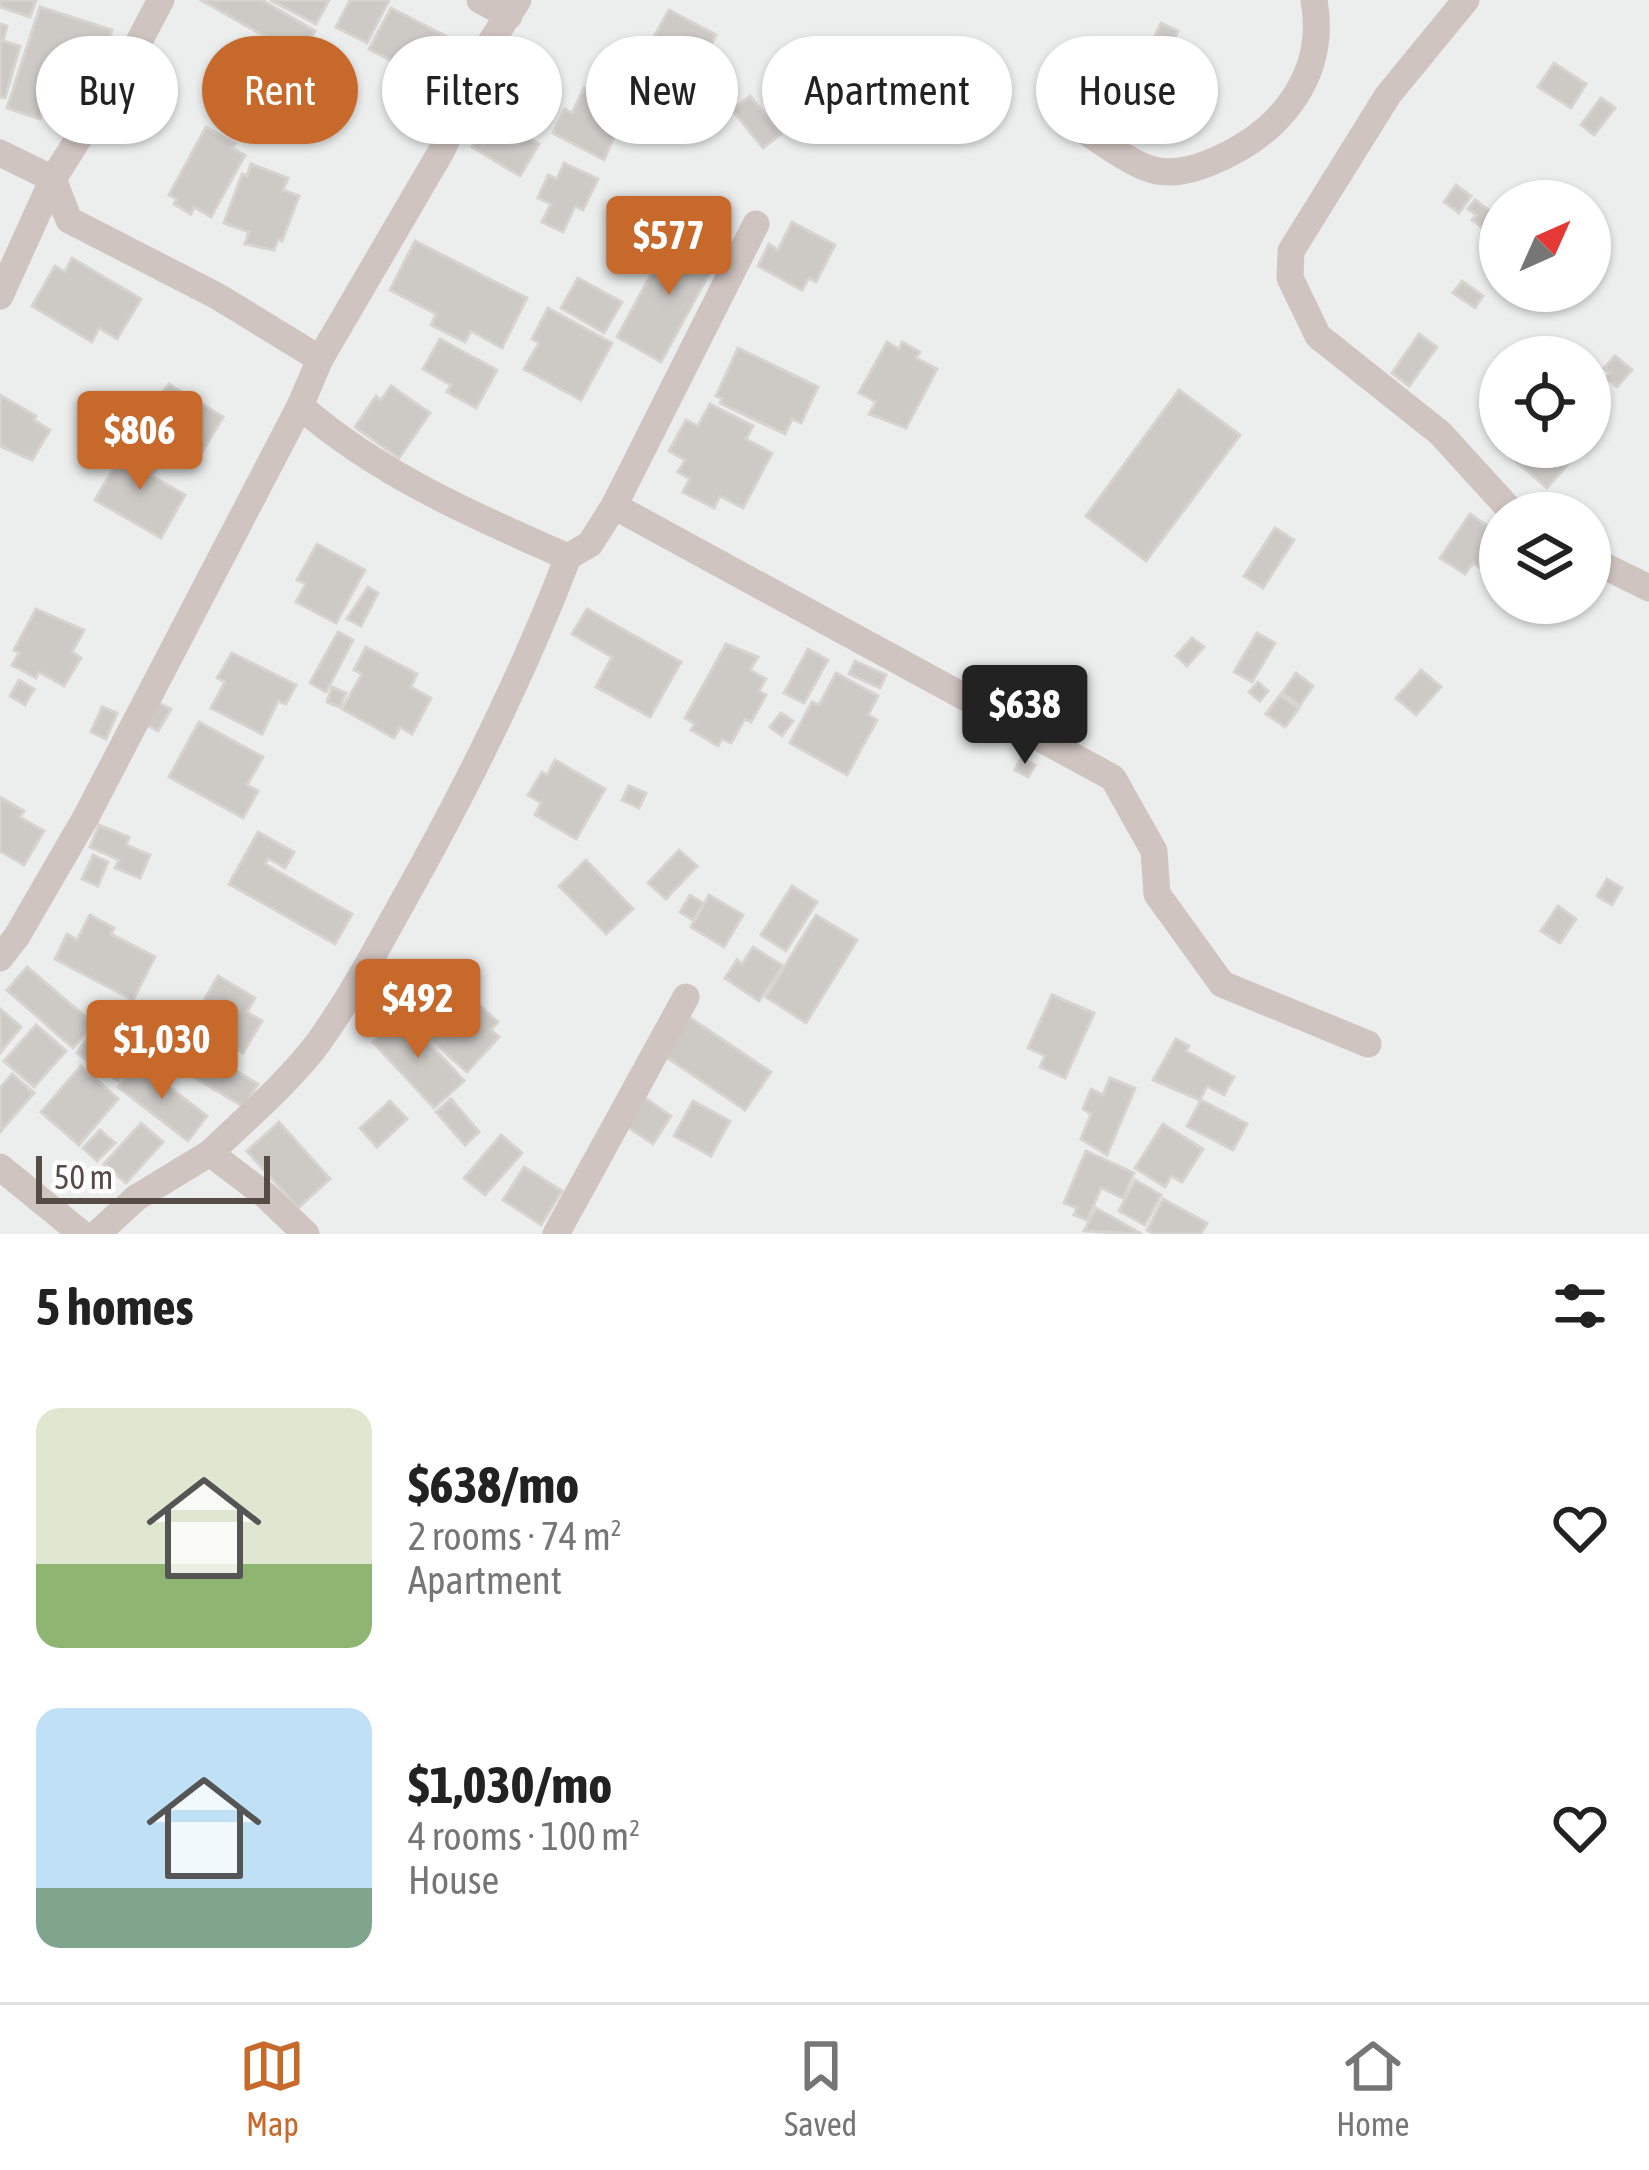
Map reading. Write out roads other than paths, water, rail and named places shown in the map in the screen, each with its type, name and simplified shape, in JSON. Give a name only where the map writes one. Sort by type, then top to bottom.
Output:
[{"type":"street","points":[[0,296],[53,179],[135,50],[160,0]]},
{"type":"street","points":[[0,958],[86,817],[301,406],[320,358],[442,150],[492,40],[513,8],[480,0]]},
{"type":"street","points":[[1106,144],[1147,169],[1185,172],[1242,150],[1284,116],[1310,67],[1314,0]]},
{"type":"street","points":[[1466,0],[1388,95],[1291,251],[1291,278],[1318,336],[1440,433],[1494,492]]},
{"type":"street","points":[[0,153],[53,179],[69,220],[217,296],[320,358]]},
{"type":"street","points":[[97,1234],[136,1198],[209,1153],[284,1082],[350,996],[450,818],[530,657],[568,557],[590,544],[614,506],[756,224]]},
{"type":"street","points":[[301,406],[343,443],[386,468],[471,515],[568,557]]},
{"type":"street","points":[[614,506],[1113,778],[1154,851],[1157,893],[1222,984],[1367,1044]]},
{"type":"street","points":[[1611,569],[1649,588]]},
{"type":"street","points":[[556,1234],[686,997]]},
{"type":"street","points":[[209,1153],[307,1234]]},
{"type":"street","points":[[0,1167],[82,1234]]}]
